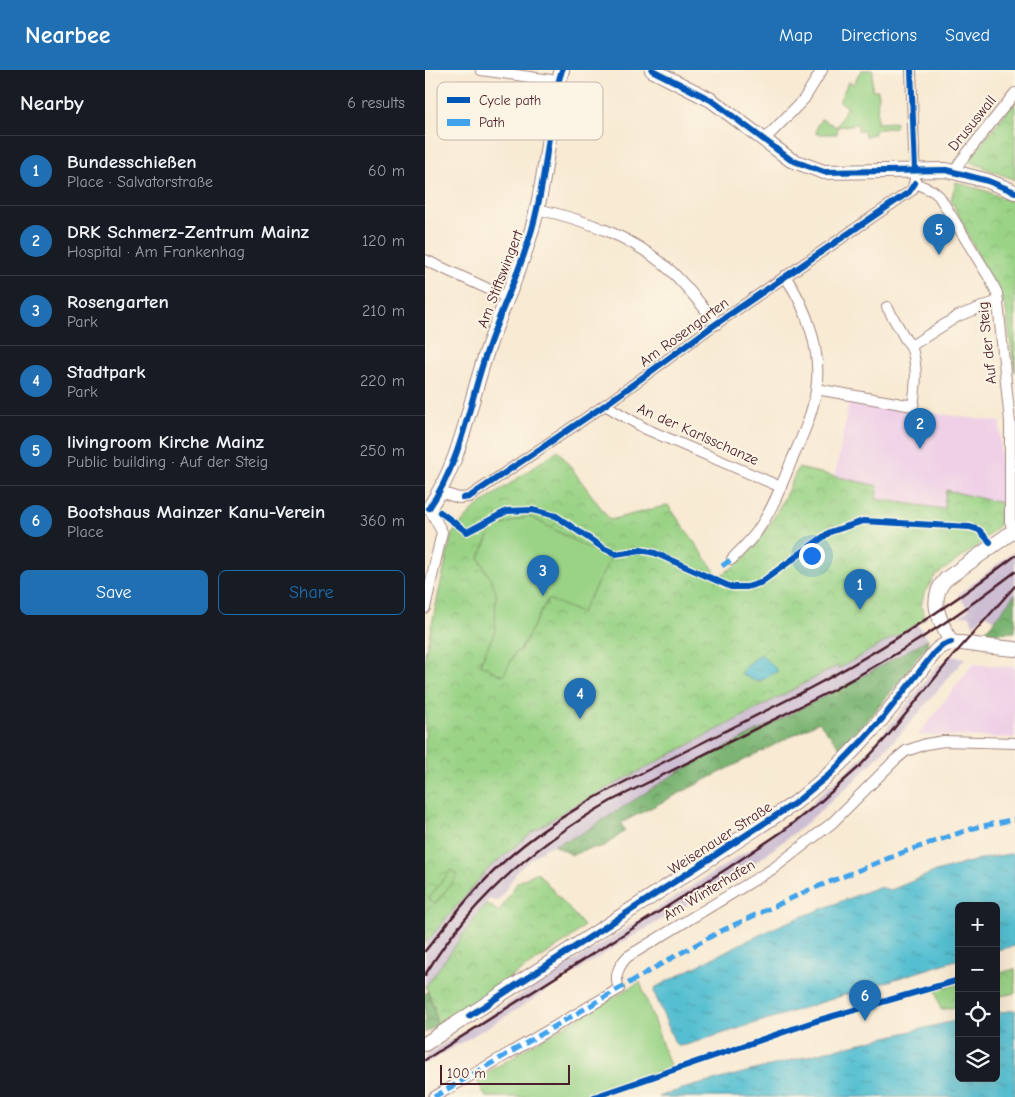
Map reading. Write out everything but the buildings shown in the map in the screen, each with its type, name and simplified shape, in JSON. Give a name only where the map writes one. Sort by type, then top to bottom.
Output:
[{"type":"street","points":[[481,70],[560,76]]},
{"type":"street","points":[[652,70],[711,100],[791,160],[824,172],[915,176],[955,172],[988,181],[1015,192]]},
{"type":"street","points":[[764,140],[803,99],[822,70]]},
{"type":"street","points":[[911,70],[915,176]]},
{"type":"street","name":"Drususwall","points":[[955,172],[960,162],[1015,93]]},
{"type":"street","name":"Am Stiftswingert","points":[[443,493],[455,478],[459,445],[475,385],[526,251],[537,209],[549,140]]},
{"type":"street","name":"Am Rosengarten","points":[[443,493],[459,498],[469,497],[605,405],[785,276],[909,192],[915,176]]},
{"type":"street","name":"Auf der Steig","points":[[915,176],[941,198],[997,293],[1010,422],[1010,521],[1014,531]]},
{"type":"street","points":[[537,209],[592,224],[636,245],[661,262],[679,278],[717,324]]},
{"type":"street","points":[[425,260],[508,298]]},
{"type":"street","points":[[732,558],[760,528],[781,487],[809,417],[816,390],[816,354],[813,335],[800,300],[785,276]]},
{"type":"street","points":[[911,346],[957,316],[998,301]]},
{"type":"street","points":[[816,390],[913,406],[916,379],[915,361],[911,346],[905,340],[887,307]]},
{"type":"street","name":"An der Karlsschanze","points":[[605,405],[646,429],[781,487]]},
{"type":"street","points":[[425,608],[442,532],[427,509],[438,503],[443,493]]},
{"type":"street","points":[[1014,531],[946,579],[938,588],[935,598],[937,610],[951,642],[1015,649]]},
{"type":"street","name":"Weisenauer Straße","points":[[425,1044],[795,803],[839,766],[882,719],[935,652],[943,645],[951,642]]},
{"type":"street","name":"Am Winterhafen","points":[[434,1097],[619,989],[616,974],[627,957],[774,868],[832,823],[906,751],[944,740],[1015,743]]},
{"type":"shaded area","points":[[849,402],[1000,422],[1001,503],[946,490],[944,509],[876,499],[877,486],[835,476]]},
{"type":"shaded area","points":[[1015,551],[1015,594],[994,620],[985,613],[972,627],[973,623],[969,615],[959,617],[969,609],[958,595]]},
{"type":"shaded area","points":[[917,624],[928,639],[858,679],[678,772],[581,834],[545,848],[518,870],[499,900],[494,901],[490,898],[486,902],[488,904],[484,906],[425,987],[425,944],[488,869],[531,833],[568,809],[839,665],[839,668]]},
{"type":"shaded area","points":[[950,656],[965,658],[905,729],[856,779],[803,826],[734,877],[623,942],[508,1015],[425,1064],[425,1056],[757,845],[814,803],[813,801],[865,754],[938,665]]},
{"type":"shaded area","points":[[973,664],[1015,667],[1015,738],[918,735]]},
{"type":"green space","points":[[861,70],[873,70],[872,90],[878,90],[877,123],[896,122],[895,127],[875,130],[875,134],[865,136],[864,131],[858,131],[858,124],[837,127],[847,106],[839,102],[848,82],[854,84]]},
{"type":"green space","points":[[1015,101],[1015,180],[968,161]]},
{"type":"green space","points":[[821,119],[837,127],[837,134],[816,134]]},
{"type":"green space","points":[[956,182],[986,191],[1015,203],[1015,372],[1005,304],[1002,304],[951,200]]},
{"type":"green space","points":[[558,450],[610,520],[668,505],[719,577],[744,558],[761,537],[781,504],[798,468],[878,486],[876,499],[944,509],[946,490],[1001,503],[999,525],[979,545],[934,577],[924,593],[921,606],[925,619],[838,669],[839,665],[568,809],[531,833],[488,869],[425,944],[425,654],[452,534],[474,509]]},
{"type":"green space","points":[[529,516],[610,560],[581,613],[548,599],[519,652],[516,651],[503,676],[480,664],[495,631],[496,593],[493,583],[479,558],[493,528]]},
{"type":"green space","points":[[1015,594],[1015,632],[987,633],[986,631]]},
{"type":"green space","points":[[928,639],[927,645],[900,681],[843,751],[819,722],[621,823],[625,831],[603,847],[587,849],[572,855],[554,845],[581,834],[678,772],[858,679]]},
{"type":"green space","points":[[451,870],[458,875],[435,904],[429,898]]},
{"type":"green space","points":[[537,872],[584,926],[568,940],[437,1025],[434,1007],[426,986],[484,906],[488,904],[499,912],[517,883]]},
{"type":"green space","points":[[1015,969],[1015,993],[1000,996],[1000,973]]},
{"type":"green space","points":[[640,982],[671,1069],[577,1097],[486,1097],[476,1079]]},
{"type":"green space","points":[[955,985],[955,1007],[941,1010],[936,990]]},
{"type":"green space","points":[[427,991],[434,1007],[437,1025],[425,1033],[425,994]]},
{"type":"water","points":[[761,654],[778,671],[760,680],[752,679],[741,673],[748,664]]},
{"type":"water","points":[[1015,853],[1015,946],[1000,949],[1000,902],[955,902],[955,960],[686,1045],[678,1046],[675,1043],[654,992],[656,987],[783,924],[878,887],[891,890],[932,873],[981,859]]},
{"type":"water","points":[[1015,1010],[1015,1097],[658,1097],[827,1051],[955,1021],[955,1082],[1000,1082],[1000,1012]]},
{"type":"railway","points":[[425,951],[464,903],[496,869],[525,844],[561,818],[618,785],[799,694],[856,663],[937,612],[1015,556]]},
{"type":"railway","points":[[425,975],[462,922],[484,898],[531,855],[583,818],[611,801],[833,690],[949,620],[1015,572]]},
{"type":"railway","points":[[425,1060],[728,868],[783,831],[820,802],[859,767],[887,737],[953,656],[1015,586]]},
{"type":"marked path","points":[[722,566],[732,559]]},
{"type":"marked path","points":[[434,1097],[719,932],[807,891],[904,852],[974,828],[1015,819]]},
{"type":"cycle path","points":[[558,82],[562,70]]},
{"type":"cycle path","points":[[652,70],[711,100],[791,160],[824,172],[946,170],[988,181],[1015,192]]},
{"type":"cycle path","points":[[911,70],[915,170]]},
{"type":"cycle path","points":[[429,508],[440,490],[457,451],[481,368],[533,227],[549,140]]},
{"type":"cycle path","points":[[463,498],[469,497],[605,405],[710,328],[909,192],[915,183]]},
{"type":"cycle path","points":[[440,512],[467,532],[507,511],[532,510],[556,516],[603,548],[616,554],[641,550],[655,553],[731,587],[747,587],[760,583],[830,532],[863,521],[970,527],[979,530],[990,542]]},
{"type":"cycle path","points":[[469,1016],[795,803],[830,774],[862,741],[882,719],[935,652],[943,645],[951,642]]},
{"type":"cycle path","points":[[594,1097],[816,1021],[955,981]]},
{"type":"place","name":"livingroom Kirche Mainz","points":[[939,255]]},
{"type":"place","name":"DRK Schmerz-Zentrum Mainz","points":[[920,449]]},
{"type":"place","name":"Rosengarten","points":[[543,596]]},
{"type":"place","name":"Bundesschießen","points":[[860,610]]},
{"type":"place","name":"Stadtpark","points":[[580,719]]},
{"type":"place","name":"Bootshaus Mainzer Kanu-Verein","points":[[865,1021]]}]
